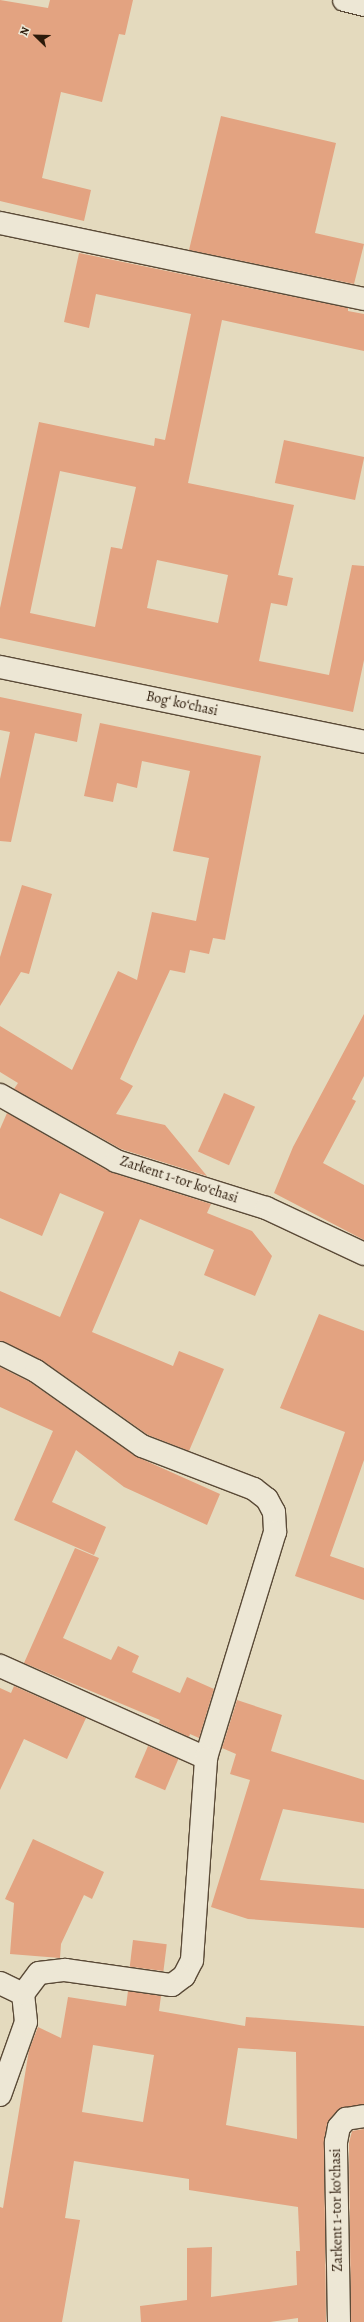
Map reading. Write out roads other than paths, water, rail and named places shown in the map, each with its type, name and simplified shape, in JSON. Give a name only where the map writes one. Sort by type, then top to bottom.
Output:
[{"type":"street","points":[[344,0],[364,5]]},
{"type":"street","points":[[0,223],[364,299]]},
{"type":"street","name":"Bogʻ koʻchasi","points":[[0,667],[364,742]]},
{"type":"street","name":"Zarkent 1-tor koʻchasi","points":[[0,1095],[116,1161],[266,1208],[364,1254]]},
{"type":"street","points":[[0,1353],[36,1371],[142,1446],[254,1489],[267,1499],[274,1512],[275,1532],[206,1758],[192,1960],[184,1976],[172,1985],[152,1984],[65,1970],[47,1970],[32,1979],[23,1994],[26,2004],[26,2022],[0,2095]]},
{"type":"street","points":[[0,1666],[206,1758]]},
{"type":"street","points":[[0,1983],[23,1994]]},
{"type":"street","name":"Zarkent 1-tor koʻchasi","points":[[339,2322],[336,2142],[339,2127],[346,2119],[364,2116]]}]
